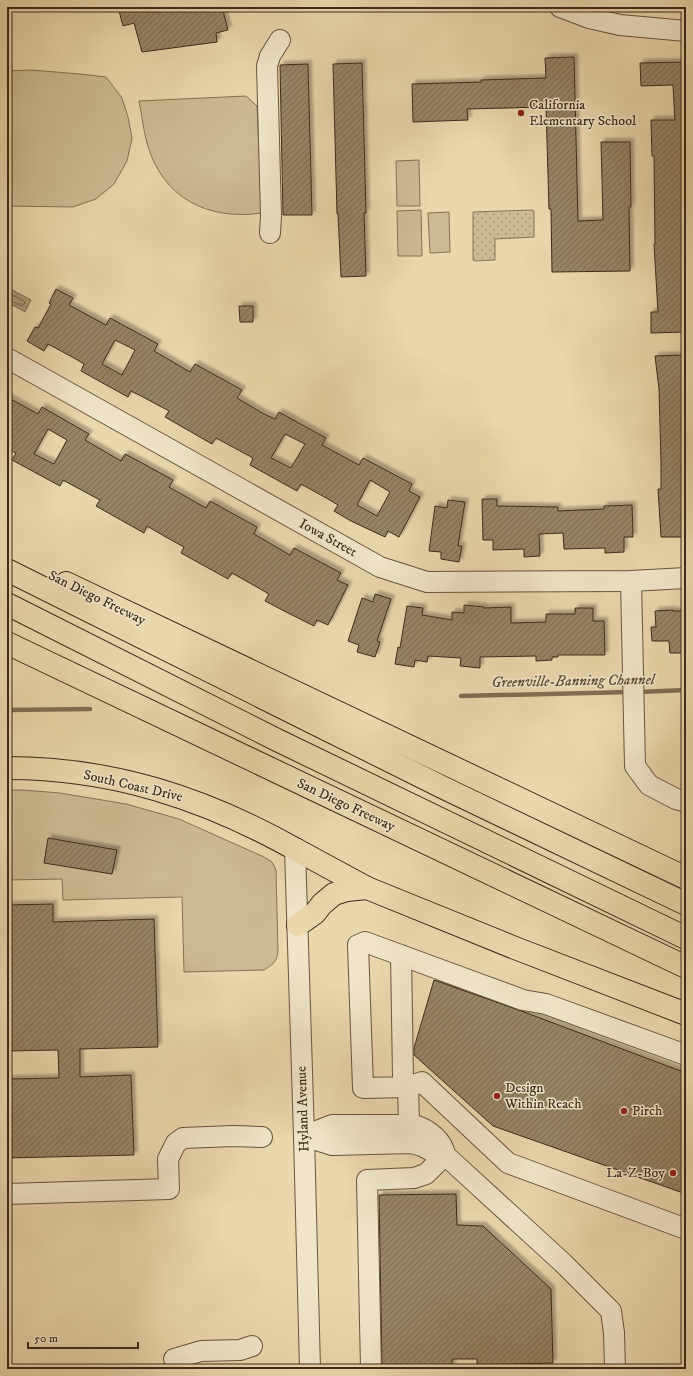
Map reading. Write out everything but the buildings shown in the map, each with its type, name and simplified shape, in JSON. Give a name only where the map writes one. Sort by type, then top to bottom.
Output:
[{"type":"main road","name":"San Diego Freeway","points":[[7,555],[686,878]]},
{"type":"main road","points":[[7,570],[421,776],[686,904]]},
{"type":"main road","points":[[7,604],[268,735],[584,890],[686,938]]},
{"type":"main road","name":"San Diego Freeway","points":[[7,643],[686,967]]},
{"type":"main road","name":"South Coast Drive","points":[[7,768],[64,771],[119,780],[189,799],[269,834],[367,888],[515,948],[686,1014]]},
{"type":"main road","points":[[298,925],[315,913],[322,904],[334,894],[347,890],[367,888]]},
{"type":"street","points":[[560,7],[588,18],[620,25],[686,31]]},
{"type":"street","points":[[270,233],[271,216],[268,66],[270,56],[280,40]]},
{"type":"street","name":"Iowa Street","points":[[7,358],[380,567],[427,582],[631,581],[686,578]]},
{"type":"street","points":[[631,581],[635,766],[649,784],[676,799],[686,802]]},
{"type":"street","name":"Hyland Avenue","points":[[295,849],[310,1369]]},
{"type":"street","points":[[686,1055],[546,1004],[523,1000],[365,942],[358,946],[363,1088],[408,1088],[422,1082],[508,1163],[686,1229]]},
{"type":"street","points":[[401,956],[403,1077],[408,1088],[407,1134]]},
{"type":"street","points":[[304,1136],[332,1145],[407,1134],[421,1127],[429,1132],[444,1146],[445,1155],[563,1263],[611,1311],[614,1333],[615,1369]]},
{"type":"street","points":[[7,1194],[169,1189],[168,1159],[176,1143],[183,1138],[233,1136],[262,1137]]},
{"type":"street","points":[[372,1369],[367,1180],[414,1178],[426,1174],[445,1155]]},
{"type":"street","points":[[182,1369],[174,1359],[201,1351],[240,1350],[252,1346]]},
{"type":"shaded area","points":[[31,70],[106,77],[122,98],[128,117],[132,138],[127,161],[114,184],[96,199],[73,207],[7,206],[7,71]]},
{"type":"shaded area","points":[[246,96],[257,106],[262,213],[242,215],[223,213],[206,209],[190,202],[176,191],[164,178],[154,162],[144,132],[139,101]]},
{"type":"shaded area","points":[[419,160],[420,206],[397,206],[396,161]]},
{"type":"shaded area","points":[[421,210],[422,256],[398,256],[397,211]]},
{"type":"shaded area","points":[[533,210],[534,237],[495,239],[495,260],[473,260],[473,212]]},
{"type":"shaded area","points":[[449,212],[450,252],[430,253],[428,213]]},
{"type":"shaded area","points":[[7,790],[60,793],[126,804],[179,819],[272,862],[276,870],[278,952],[275,961],[264,970],[184,972],[182,897],[63,900],[62,879],[7,880]]},
{"type":"water","points":[[7,287],[31,300],[25,312],[7,302]]},
{"type":"waterway","name":"Greenville-Banning Channel","points":[[639,692],[686,690]]},
{"type":"waterway","name":"Greenville-Banning Channel","points":[[461,696],[630,692]]},
{"type":"waterway","name":"Greenville-Banning Channel","points":[[7,710],[90,709]]},
{"type":"place","name":"California Elementary School","points":[[521,113]]},
{"type":"place","name":"Design Within Reach","points":[[497,1096]]},
{"type":"place","name":"Pirch","points":[[624,1111]]},
{"type":"place","name":"La-Z-Boy","points":[[673,1173]]}]
